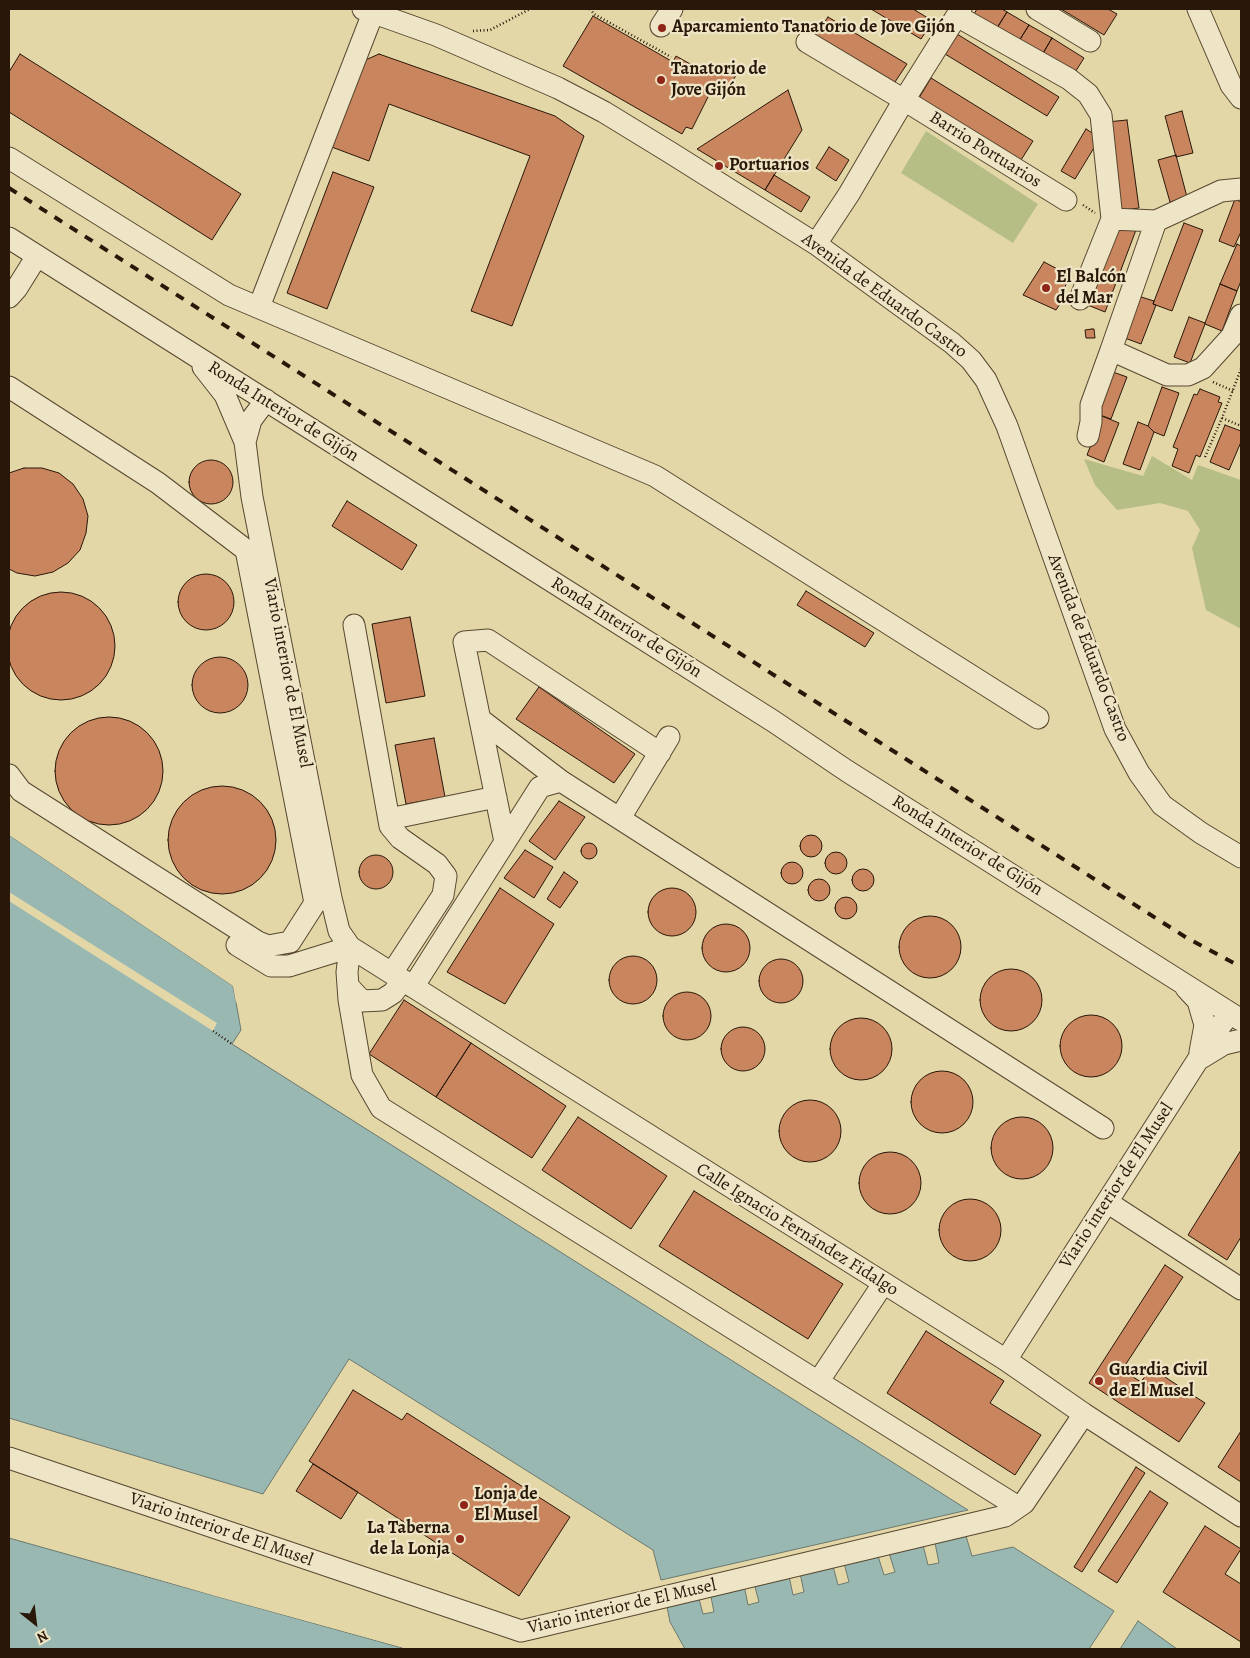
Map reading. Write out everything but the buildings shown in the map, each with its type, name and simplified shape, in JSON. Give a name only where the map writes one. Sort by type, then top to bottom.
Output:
[{"type":"street","points":[[1037,9],[1090,41]]},
{"type":"street","points":[[1198,9],[1231,85],[1241,98]]},
{"type":"street","points":[[258,307],[368,11]]},
{"type":"street","name":"Avenida de Eduardo Castro","points":[[368,11],[436,35],[558,88],[604,112],[816,244],[952,343],[971,360],[986,380],[1007,426],[1115,729],[1123,744],[1139,773],[1162,804],[1201,833],[1241,856]]},
{"type":"street","points":[[816,244],[849,194],[904,100],[959,12],[1069,80],[1088,94],[1101,115],[1112,219],[1080,299]]},
{"type":"street","name":"Barrio Portuarios","points":[[807,42],[1066,200]]},
{"type":"street","points":[[9,158],[229,295],[655,476],[1038,718]]},
{"type":"street","points":[[1112,219],[1156,221],[1221,191],[1241,190]]},
{"type":"street","points":[[1088,436],[1091,422],[1090,404],[1156,221]]},
{"type":"street","name":"Ronda Interior de Gijón","points":[[9,238],[1236,1016]]},
{"type":"street","points":[[9,297],[17,288],[37,256]]},
{"type":"street","points":[[1111,350],[1167,375],[1188,375],[1203,368],[1232,336],[1241,315]]},
{"type":"street","points":[[194,356],[224,395],[245,442]]},
{"type":"street","points":[[9,387],[158,483],[246,550],[315,903],[290,942],[268,946],[263,944],[21,791],[9,775]]},
{"type":"street","name":"Viario interior de El Musel","points":[[266,400],[251,420],[245,442],[252,497],[331,898],[339,931],[350,947]]},
{"type":"street","points":[[354,625],[390,826],[400,838],[437,864],[446,876],[472,893]]},
{"type":"street","points":[[505,842],[464,642],[488,640],[664,745],[620,818]]},
{"type":"street","points":[[481,720],[561,780],[1103,1128]]},
{"type":"street","points":[[348,987],[362,1001],[382,1000],[393,994],[402,980],[472,893],[540,787],[561,780]]},
{"type":"street","points":[[9,795],[271,966],[289,966],[350,947],[347,972],[348,987],[362,1075],[381,1108],[1018,1507]]},
{"type":"street","points":[[389,819],[496,797]]},
{"type":"street","points":[[402,980],[443,895],[446,876]]},
{"type":"street","name":"Calle Ignacio Fernández Fidalgo","points":[[350,947],[1006,1360],[1084,1414],[1241,1516]]},
{"type":"street","points":[[1182,982],[1198,1001],[1205,1025],[1199,1059]]},
{"type":"street","name":"Viario interior de El Musel","points":[[1006,1360],[1199,1059],[1236,1016]]},
{"type":"street","points":[[1199,1059],[1224,1044],[1241,1040]]},
{"type":"street","points":[[1107,1202],[1241,1289]]},
{"type":"street","points":[[818,1382],[883,1284]]},
{"type":"street","name":"Viario interior de El Musel","points":[[9,1458],[521,1631],[1005,1516],[1024,1503],[1084,1414]]},
{"type":"path","points":[[468,30],[490,30],[530,9]]},
{"type":"path","points":[[590,9],[594,14],[671,57]]},
{"type":"path","points":[[1066,200],[1076,200],[1104,220],[1112,219]]},
{"type":"path","points":[[1205,457],[1241,370]]},
{"type":"path","points":[[1222,418],[1241,426]]},
{"type":"path","points":[[213,1031],[232,1044]]},
{"type":"green space","points":[[926,131],[1038,204],[1013,243],[901,173]]},
{"type":"green space","points":[[1152,456],[1192,480],[1198,465],[1241,480],[1241,629],[1206,610],[1192,548],[1200,530],[1188,511],[1160,503],[1117,510],[1095,485],[1084,459],[1143,476]]},
{"type":"water","points":[[9,835],[233,986],[241,1030],[232,1044],[968,1510],[661,1580],[653,1550],[349,1359],[263,1494],[9,1418]]},
{"type":"water","points":[[966,1536],[972,1556],[1013,1547],[1114,1611],[1089,1649],[685,1649],[670,1622],[666,1602],[698,1595],[703,1614],[714,1612],[710,1592],[744,1585],[748,1605],[759,1602],[754,1583],[789,1576],[793,1595],[804,1592],[800,1573],[833,1566],[838,1585],[849,1582],[844,1563],[878,1556],[884,1575],[895,1572],[889,1553],[923,1545],[928,1565],[939,1563],[935,1543]]},
{"type":"water","points":[[9,1538],[219,1597],[406,1649],[9,1649]]},
{"type":"water","points":[[1138,1621],[1177,1649],[1120,1649]]},
{"type":"pier","points":[[9,833],[234,984],[238,1000],[236,1003],[233,986],[9,835]]},
{"type":"pier","points":[[9,892],[217,1023],[213,1031],[9,901]]},
{"type":"pier","points":[[23,1540],[406,1647],[408,1649],[219,1597]]},
{"type":"railway","points":[[9,188],[1187,938],[1241,967]]},
{"type":"place","name":"Aparcamiento Tanatorio de Jove Gijón","points":[[662,28]]},
{"type":"place","name":"Tanatorio de Jove Gijón","points":[[661,80]]},
{"type":"place","name":"Portuarios","points":[[719,166]]},
{"type":"place","name":"El Balcón del Mar","points":[[1046,288]]},
{"type":"place","name":"Guardia Civil de El Musel","points":[[1099,1381]]},
{"type":"place","name":"Lonja de El Musel","points":[[464,1505]]},
{"type":"place","name":"La Taberna de la Lonja","points":[[460,1539]]}]
